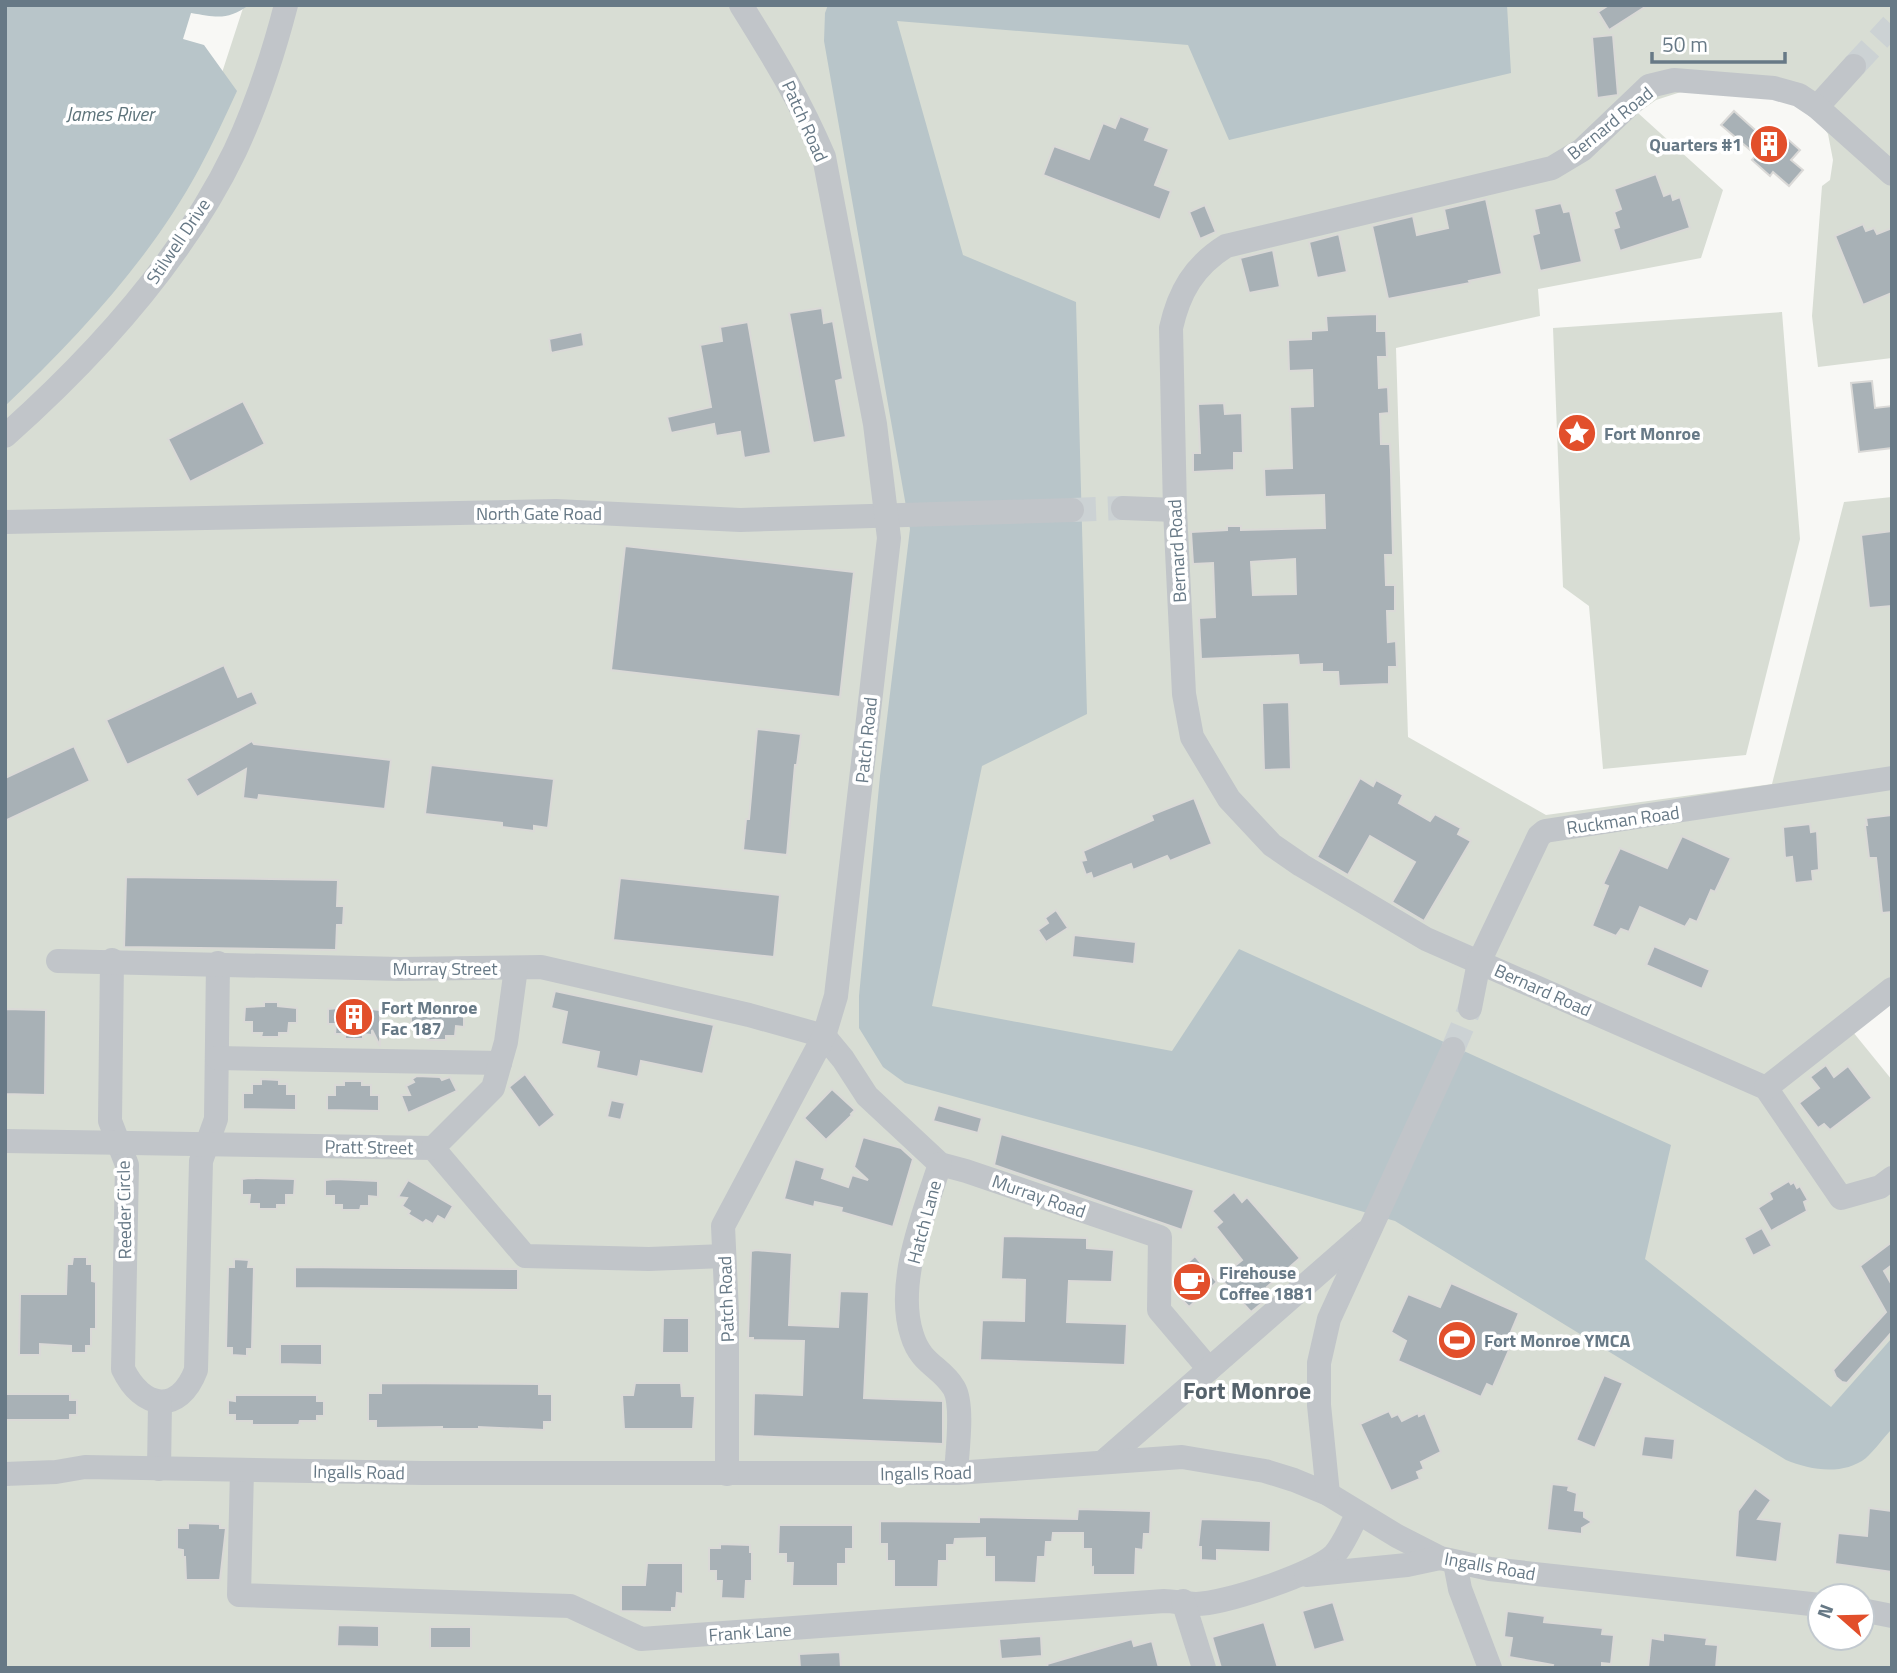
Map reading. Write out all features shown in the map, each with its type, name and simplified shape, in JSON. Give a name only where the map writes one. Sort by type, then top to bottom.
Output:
[{"type":"street","name":"Stilwell Drive","points":[[5,436],[100,345],[151,283],[206,202],[234,153],[251,113],[286,5]]},
{"type":"street","name":"Patch Road","points":[[727,1474],[723,1226],[824,1036],[836,996],[889,538],[894,516],[824,157],[809,119],[786,76],[741,5]]},
{"type":"street","points":[[1817,107],[1854,66]]},
{"type":"street","name":"Bernard Road","points":[[1766,1088],[1426,939],[1272,845],[1229,799],[1192,737],[1184,694],[1175,510],[1171,328],[1176,303],[1191,276],[1208,257],[1226,246],[1552,168],[1581,150],[1649,86],[1674,80],[1774,88],[1799,95],[1817,107],[1892,174]]},
{"type":"street","points":[[1123,508],[1175,510]]},
{"type":"street","name":"North Gate Road","points":[[5,522],[556,511],[740,520],[1072,510]]},
{"type":"street","name":"Ruckman Road","points":[[1470,1008],[1479,962],[1539,836],[1545,831],[1892,778]]},
{"type":"street","name":"Murray Street","points":[[58,961],[112,960],[400,968],[541,967],[776,1021],[824,1036]]},
{"type":"street","name":"Reeder Circle","points":[[112,960],[110,1121],[121,1143],[127,1165],[123,1370],[131,1385],[142,1395],[160,1402]]},
{"type":"street","points":[[159,1469],[160,1402],[179,1397],[190,1386],[196,1370],[201,1161],[216,1119],[218,963]]},
{"type":"street","points":[[433,1148],[493,1088],[506,1042],[516,968]]},
{"type":"street","points":[[1892,989],[1766,1088],[1841,1198],[1880,1187],[1892,1178]]},
{"type":"street","name":"Murray Road","points":[[824,1036],[867,1096],[940,1164],[1160,1237],[1159,1310],[1209,1369]]},
{"type":"street","points":[[1328,1494],[1319,1405],[1319,1363],[1329,1319],[1452,1049]]},
{"type":"street","points":[[217,1058],[500,1063]]},
{"type":"street","name":"Pratt Street","points":[[5,1141],[433,1148],[525,1256],[649,1259],[724,1256]]},
{"type":"street","name":"Hatch Lane","points":[[940,1164],[912,1253],[908,1320],[918,1352],[946,1378],[957,1393],[956,1473]]},
{"type":"street","points":[[1103,1462],[1372,1227]]},
{"type":"street","points":[[1299,1289],[1313,1289],[1321,1294],[1326,1301],[1329,1319]]},
{"type":"street","name":"Ingalls Road","points":[[5,1474],[46,1473],[86,1467],[727,1474],[956,1473],[1182,1457],[1265,1471],[1328,1494],[1397,1536],[1448,1560],[1490,1569],[1806,1603]]},
{"type":"street","name":"Frank Lane","points":[[242,1470],[239,1595],[570,1606],[641,1639],[1183,1601],[1194,1604],[1214,1602],[1302,1575],[1322,1565],[1336,1553],[1358,1513]]},
{"type":"street","points":[[1302,1575],[1448,1560],[1490,1668]]},
{"type":"street","points":[[1183,1601],[1203,1668]]},
{"type":"shaded area","name":"Fort Monroe","points":[[244,5],[1892,5],[1892,358],[1818,367],[1812,316],[1822,186],[1830,180],[1833,160],[1828,134],[1814,114],[1780,98],[1684,91],[1656,100],[1638,113],[1723,190],[1701,258],[1538,289],[1540,316],[1396,348],[1408,737],[1546,815],[1772,784],[1844,502],[1892,497],[1892,1002],[1853,1032],[1892,1080],[1892,1668],[5,1668],[5,392],[218,85]]},
{"type":"shaded area","points":[[1782,312],[1800,539],[1746,755],[1603,769],[1589,606],[1563,587],[1553,328]]},
{"type":"water","name":"James River","points":[[5,5],[249,5],[228,16],[191,13],[183,39],[204,45],[237,91],[199,169],[159,234],[112,295],[60,352],[5,406]]},
{"type":"water","points":[[828,5],[1507,5],[1511,73],[1229,140],[1188,45],[897,21],[963,255],[1076,302],[1087,714],[982,766],[932,1006],[1172,1051],[1239,949],[1671,1145],[1645,1259],[1831,1407],[1892,1338],[1892,1429],[1866,1458],[1847,1467],[1826,1470],[1786,1460],[1395,1221],[905,1083],[883,1067],[859,1028],[859,996],[880,776],[910,529],[824,41]]},
{"type":"building","points":[[1609,5],[1648,5],[1609,30],[1598,12]]},
{"type":"building","points":[[1613,35],[1618,95],[1597,98],[1592,37]]},
{"type":"building","name":"Quarters #1","points":[[1734,111],[1764,138],[1774,127],[1800,150],[1791,160],[1803,170],[1789,186],[1773,172],[1770,176],[1752,160],[1756,155],[1721,125]]},
{"type":"building","points":[[1120,116],[1150,128],[1145,140],[1169,149],[1155,185],[1171,191],[1160,220],[1043,175],[1054,146],[1089,159],[1103,123],[1115,128]]},
{"type":"building","points":[[1656,174],[1664,196],[1671,193],[1673,200],[1680,197],[1690,228],[1620,251],[1613,229],[1619,227],[1614,212],[1621,209],[1614,189]]},
{"type":"building","points":[[1486,199],[1502,274],[1388,299],[1372,226],[1413,216],[1417,235],[1448,228],[1444,209]]},
{"type":"building","points":[[1561,203],[1564,212],[1570,211],[1582,262],[1540,271],[1532,235],[1539,233],[1534,209]]},
{"type":"building","points":[[1205,205],[1216,232],[1200,239],[1189,212]]},
{"type":"building","points":[[1863,224],[1866,231],[1874,228],[1877,234],[1892,228],[1892,293],[1863,305],[1835,236]]},
{"type":"building","points":[[1339,234],[1347,272],[1317,278],[1309,242]]},
{"type":"building","points":[[1273,250],[1280,287],[1249,293],[1240,258]]},
{"type":"building","points":[[822,308],[824,323],[833,321],[843,379],[836,381],[846,437],[813,443],[789,313]]},
{"type":"building","points":[[1377,314],[1377,331],[1386,331],[1387,357],[1378,357],[1379,388],[1388,387],[1389,413],[1380,414],[1381,444],[1390,444],[1391,470],[1393,555],[1385,555],[1386,585],[1395,585],[1395,611],[1387,611],[1388,642],[1396,641],[1397,667],[1389,667],[1389,684],[1339,686],[1338,672],[1322,672],[1322,664],[1299,665],[1298,655],[1201,659],[1199,618],[1215,617],[1213,563],[1193,564],[1191,532],[1227,530],[1227,526],[1241,526],[1241,530],[1325,528],[1324,495],[1265,497],[1264,469],[1292,468],[1290,407],[1313,406],[1312,370],[1289,371],[1288,340],[1311,339],[1311,331],[1327,330],[1326,316]],"holes":[[[1295,559],[1296,594],[1253,595],[1251,562]]]},
{"type":"building","points":[[748,322],[771,453],[744,458],[740,432],[716,436],[714,424],[671,433],[667,417],[711,407],[700,345],[722,341],[720,327]]},
{"type":"building","points":[[582,332],[584,346],[551,353],[549,339]]},
{"type":"building","points":[[1872,381],[1875,408],[1892,406],[1892,448],[1859,452],[1851,383]]},
{"type":"building","points":[[243,401],[265,444],[190,482],[168,439]]},
{"type":"building","points":[[1224,403],[1225,414],[1242,413],[1243,453],[1234,453],[1234,470],[1193,472],[1193,453],[1200,453],[1198,404]]},
{"type":"building","points":[[1892,531],[1892,606],[1869,608],[1861,535]]},
{"type":"building","points":[[625,546],[854,572],[840,697],[611,670]]},
{"type":"building","points":[[224,665],[238,697],[252,691],[258,704],[127,765],[106,720]]},
{"type":"building","points":[[1289,702],[1291,769],[1264,770],[1262,703]]},
{"type":"building","points":[[757,729],[801,734],[795,765],[787,855],[743,850],[746,819],[749,819]]},
{"type":"building","points":[[252,741],[254,744],[391,760],[385,809],[259,795],[258,800],[243,798],[246,769],[197,797],[186,779]]},
{"type":"building","points":[[74,746],[90,781],[5,821],[5,778]]},
{"type":"building","points":[[431,765],[554,779],[548,828],[534,826],[534,831],[502,827],[502,823],[425,814]]},
{"type":"building","points":[[1360,778],[1373,786],[1376,780],[1403,795],[1399,803],[1430,821],[1435,814],[1461,828],[1458,834],[1471,841],[1424,921],[1392,902],[1415,862],[1370,836],[1348,875],[1317,857]]},
{"type":"building","points":[[1194,798],[1212,844],[1170,861],[1167,856],[1133,870],[1131,864],[1093,879],[1091,873],[1086,875],[1081,861],[1086,860],[1083,851],[1153,820],[1151,815]]},
{"type":"building","points":[[1892,815],[1892,912],[1882,913],[1876,858],[1869,858],[1865,825],[1866,818]]},
{"type":"building","points":[[1810,824],[1811,832],[1817,831],[1819,870],[1812,871],[1813,881],[1795,883],[1792,857],[1785,858],[1783,827]]},
{"type":"building","points":[[1682,836],[1731,858],[1715,892],[1711,890],[1697,922],[1690,919],[1685,927],[1640,907],[1629,932],[1621,929],[1616,936],[1592,926],[1608,886],[1603,884],[1620,848],[1667,868]]},
{"type":"building","points":[[126,877],[338,880],[337,906],[344,906],[343,925],[337,925],[336,950],[124,947]]},
{"type":"building","points":[[620,878],[780,895],[774,957],[613,940]]},
{"type":"building","points":[[1056,910],[1068,928],[1046,942],[1038,930],[1048,923],[1045,918]]},
{"type":"building","points":[[1074,935],[1136,942],[1134,964],[1072,957]]},
{"type":"building","points":[[1654,946],[1710,970],[1702,989],[1646,965]]},
{"type":"building","points":[[555,991],[714,1025],[703,1074],[641,1061],[638,1077],[596,1068],[599,1052],[561,1044],[567,1012],[551,1008]]},
{"type":"building","points":[[264,1002],[278,1002],[278,1006],[297,1008],[297,1023],[289,1023],[288,1033],[279,1033],[279,1037],[261,1037],[262,1033],[252,1033],[252,1022],[244,1022],[245,1007],[264,1006]]},
{"type":"building","name":"Fort Monroe Fac 187","points":[[347,1003],[362,1003],[361,1008],[380,1010],[380,1046],[372,1030],[372,1035],[363,1034],[363,1039],[345,1039],[345,1034],[335,1034],[336,1024],[328,1024],[328,1009],[347,1007]]},
{"type":"building","points":[[431,1005],[445,1005],[445,1009],[464,1011],[464,1027],[456,1026],[455,1036],[446,1036],[446,1040],[428,1040],[429,1036],[419,1036],[419,1026],[411,1026],[411,1010],[431,1009]]},
{"type":"building","points":[[5,1009],[46,1010],[45,1095],[5,1094]]},
{"type":"building","points":[[1826,1065],[1834,1077],[1848,1066],[1872,1098],[1830,1130],[1824,1124],[1818,1128],[1799,1103],[1819,1088],[1810,1077]]},
{"type":"building","points":[[525,1074],[555,1115],[539,1128],[509,1087]]},
{"type":"building","points":[[417,1076],[440,1077],[442,1080],[450,1077],[457,1091],[408,1113],[401,1095],[410,1095],[406,1086],[414,1082],[412,1079]]},
{"type":"building","points":[[261,1079],[279,1080],[279,1084],[287,1084],[287,1094],[296,1094],[296,1110],[243,1109],[243,1093],[252,1093],[252,1084],[261,1084]]},
{"type":"building","points":[[344,1081],[362,1081],[362,1085],[371,1085],[371,1095],[379,1095],[379,1111],[327,1110],[327,1095],[335,1095],[335,1085],[344,1085]]},
{"type":"building","points":[[832,1089],[855,1110],[826,1140],[804,1118]]},
{"type":"building","points":[[611,1100],[625,1103],[621,1120],[607,1117]]},
{"type":"building","points":[[938,1105],[982,1118],[978,1133],[933,1121]]},
{"type":"building","points":[[1001,1134],[1194,1190],[1182,1230],[994,1165]]},
{"type":"building","points":[[863,1137],[901,1148],[913,1159],[893,1227],[841,1212],[842,1208],[815,1202],[814,1207],[784,1199],[795,1159],[825,1168],[822,1178],[848,1187],[852,1175],[868,1180],[854,1167]]},
{"type":"building","points":[[242,1179],[295,1179],[294,1195],[286,1195],[286,1205],[277,1205],[277,1209],[259,1209],[259,1204],[249,1204],[250,1195],[242,1195]]},
{"type":"building","points":[[325,1180],[378,1181],[378,1197],[369,1196],[369,1206],[361,1206],[360,1210],[342,1210],[342,1205],[334,1205],[334,1196],[325,1196]]},
{"type":"building","points":[[408,1180],[453,1206],[445,1220],[438,1216],[433,1224],[426,1220],[423,1223],[408,1214],[410,1211],[402,1206],[407,1198],[398,1197]]},
{"type":"building","points":[[1789,1181],[1791,1184],[1794,1182],[1797,1188],[1800,1186],[1808,1200],[1804,1202],[1807,1211],[1771,1231],[1758,1208],[1772,1199],[1769,1193]]},
{"type":"building","points":[[1234,1192],[1242,1202],[1247,1197],[1300,1258],[1267,1287],[1272,1295],[1251,1312],[1220,1278],[1242,1260],[1216,1227],[1222,1222],[1212,1211]]},
{"type":"building","points":[[1762,1228],[1772,1246],[1753,1256],[1744,1238]]},
{"type":"building","points":[[1003,1236],[1087,1238],[1087,1248],[1114,1250],[1112,1282],[1069,1281],[1067,1322],[1127,1324],[1125,1365],[980,1360],[982,1320],[1024,1321],[1025,1280],[1001,1279]]},
{"type":"building","points":[[1892,1242],[1892,1265],[1884,1271],[1892,1285],[1892,1332],[1847,1383],[1842,1382],[1833,1370],[1886,1312],[1860,1266]]},
{"type":"building","points":[[751,1251],[792,1253],[789,1325],[838,1327],[840,1291],[869,1292],[864,1398],[943,1401],[943,1444],[753,1436],[754,1393],[802,1395],[804,1341],[748,1338]]},
{"type":"building","name":"Firehouse Coffee 1881","points":[[1195,1256],[1217,1282],[1189,1307],[1174,1291],[1174,1275]]},
{"type":"building","points":[[73,1257],[87,1257],[87,1264],[92,1264],[92,1281],[96,1282],[96,1329],[91,1329],[91,1346],[86,1346],[86,1353],[71,1353],[71,1346],[40,1344],[40,1355],[19,1355],[20,1294],[66,1294],[67,1264],[72,1264]]},
{"type":"building","points":[[234,1259],[249,1260],[248,1267],[254,1267],[252,1349],[247,1349],[247,1356],[232,1355],[232,1348],[226,1348],[228,1267],[234,1267]]},
{"type":"building","points":[[295,1267],[518,1269],[518,1290],[295,1288]]},
{"type":"building","name":"Fort Monroe YMCA","points":[[1451,1283],[1519,1313],[1508,1339],[1513,1341],[1493,1387],[1487,1384],[1481,1397],[1398,1361],[1406,1341],[1391,1332],[1408,1294],[1440,1307]]},
{"type":"building","points":[[663,1318],[689,1318],[689,1353],[662,1353]]},
{"type":"building","points":[[280,1344],[322,1344],[322,1365],[280,1364]]},
{"type":"building","points":[[1604,1375],[1623,1383],[1595,1448],[1576,1440]]},
{"type":"building","points":[[381,1383],[539,1384],[539,1394],[552,1394],[552,1422],[544,1422],[544,1430],[479,1427],[376,1428],[376,1421],[368,1421],[368,1393],[381,1393]]},
{"type":"building","points":[[635,1383],[681,1383],[682,1396],[695,1396],[693,1429],[624,1429],[622,1395],[633,1395]]},
{"type":"building","points":[[5,1394],[70,1394],[70,1400],[77,1400],[77,1415],[70,1415],[70,1420],[5,1420]]},
{"type":"building","points":[[235,1395],[317,1395],[317,1401],[324,1401],[324,1416],[317,1416],[317,1421],[300,1421],[299,1425],[252,1425],[252,1421],[235,1421],[235,1415],[228,1415],[228,1400],[235,1401]]},
{"type":"building","points":[[1389,1411],[1392,1417],[1398,1414],[1402,1421],[1418,1413],[1419,1416],[1425,1413],[1441,1452],[1421,1462],[1424,1469],[1417,1472],[1420,1479],[1391,1491],[1360,1424]]},
{"type":"building","points":[[1644,1436],[1675,1439],[1673,1460],[1641,1456]]},
{"type":"building","points":[[1552,1484],[1569,1486],[1568,1490],[1577,1493],[1575,1510],[1584,1511],[1584,1517],[1592,1522],[1582,1528],[1582,1534],[1547,1530]]},
{"type":"building","points":[[1755,1488],[1771,1500],[1758,1519],[1782,1522],[1777,1562],[1735,1557],[1738,1511]]},
{"type":"building","points":[[1869,1508],[1892,1511],[1892,1572],[1835,1564],[1838,1533],[1867,1536]]},
{"type":"building","points":[[1078,1509],[1151,1511],[1150,1534],[1144,1534],[1143,1550],[1136,1549],[1135,1575],[1093,1575],[1091,1549],[1083,1549],[1083,1533],[1053,1533],[1052,1542],[1046,1542],[1045,1557],[1038,1557],[1036,1583],[994,1582],[994,1557],[985,1557],[985,1538],[955,1539],[954,1545],[947,1545],[947,1561],[939,1561],[938,1587],[894,1587],[894,1561],[887,1561],[887,1544],[880,1544],[880,1521],[979,1522],[979,1517],[1077,1519]]},
{"type":"building","points":[[1201,1519],[1271,1521],[1270,1552],[1217,1550],[1217,1561],[1201,1560],[1201,1547],[1198,1547]]},
{"type":"building","points":[[188,1523],[220,1524],[220,1528],[226,1528],[220,1580],[186,1580],[183,1550],[177,1549],[177,1528],[188,1528]]},
{"type":"building","points":[[779,1525],[853,1525],[853,1549],[846,1549],[846,1564],[838,1564],[838,1586],[792,1586],[793,1563],[786,1563],[786,1554],[778,1554]]},
{"type":"building","points":[[720,1544],[750,1545],[752,1581],[746,1581],[745,1599],[721,1598],[722,1581],[716,1581],[716,1571],[709,1571],[709,1548],[720,1548]]},
{"type":"building","points":[[647,1563],[683,1563],[683,1594],[677,1593],[676,1608],[672,1608],[672,1612],[621,1611],[621,1585],[645,1585]]},
{"type":"building","points":[[1333,1602],[1345,1641],[1314,1650],[1302,1611]]},
{"type":"building","points":[[1507,1611],[1545,1616],[1544,1622],[1603,1628],[1602,1634],[1614,1635],[1611,1664],[1602,1663],[1602,1668],[1552,1668],[1553,1665],[1509,1657],[1512,1638],[1504,1637]]},
{"type":"building","points":[[1264,1622],[1278,1668],[1221,1668],[1212,1637]]},
{"type":"building","points":[[338,1625],[379,1626],[379,1647],[337,1646]]},
{"type":"building","points":[[430,1627],[471,1627],[471,1648],[430,1648]]},
{"type":"building","points":[[1663,1633],[1707,1638],[1706,1644],[1718,1645],[1716,1668],[1648,1668],[1651,1638],[1663,1640]]},
{"type":"building","points":[[1041,1636],[1042,1656],[1001,1659],[999,1639]]},
{"type":"building","points":[[1132,1639],[1134,1646],[1152,1641],[1159,1668],[1048,1668],[1047,1664]]},
{"type":"building","points":[[840,1652],[841,1668],[800,1668],[799,1654]]},
{"type":"tunnel","points":[[1854,66],[1892,25]]},
{"type":"tunnel","points":[[1072,510],[1123,508]]},
{"type":"tunnel","points":[[1453,1049],[1470,1008]]},
{"type":"place","name":"Quarters #1","points":[[1769,144]]},
{"type":"place","name":"Fort Monroe","points":[[1577,433]]},
{"type":"place","name":"Fort Monroe Fac 187","points":[[354,1017]]},
{"type":"place","name":"Firehouse Coffee 1881","points":[[1192,1282]]},
{"type":"place","name":"Fort Monroe YMCA","points":[[1457,1340]]},
{"type":"district","name":"Fort Monroe","points":[[1247,1390]]}]
